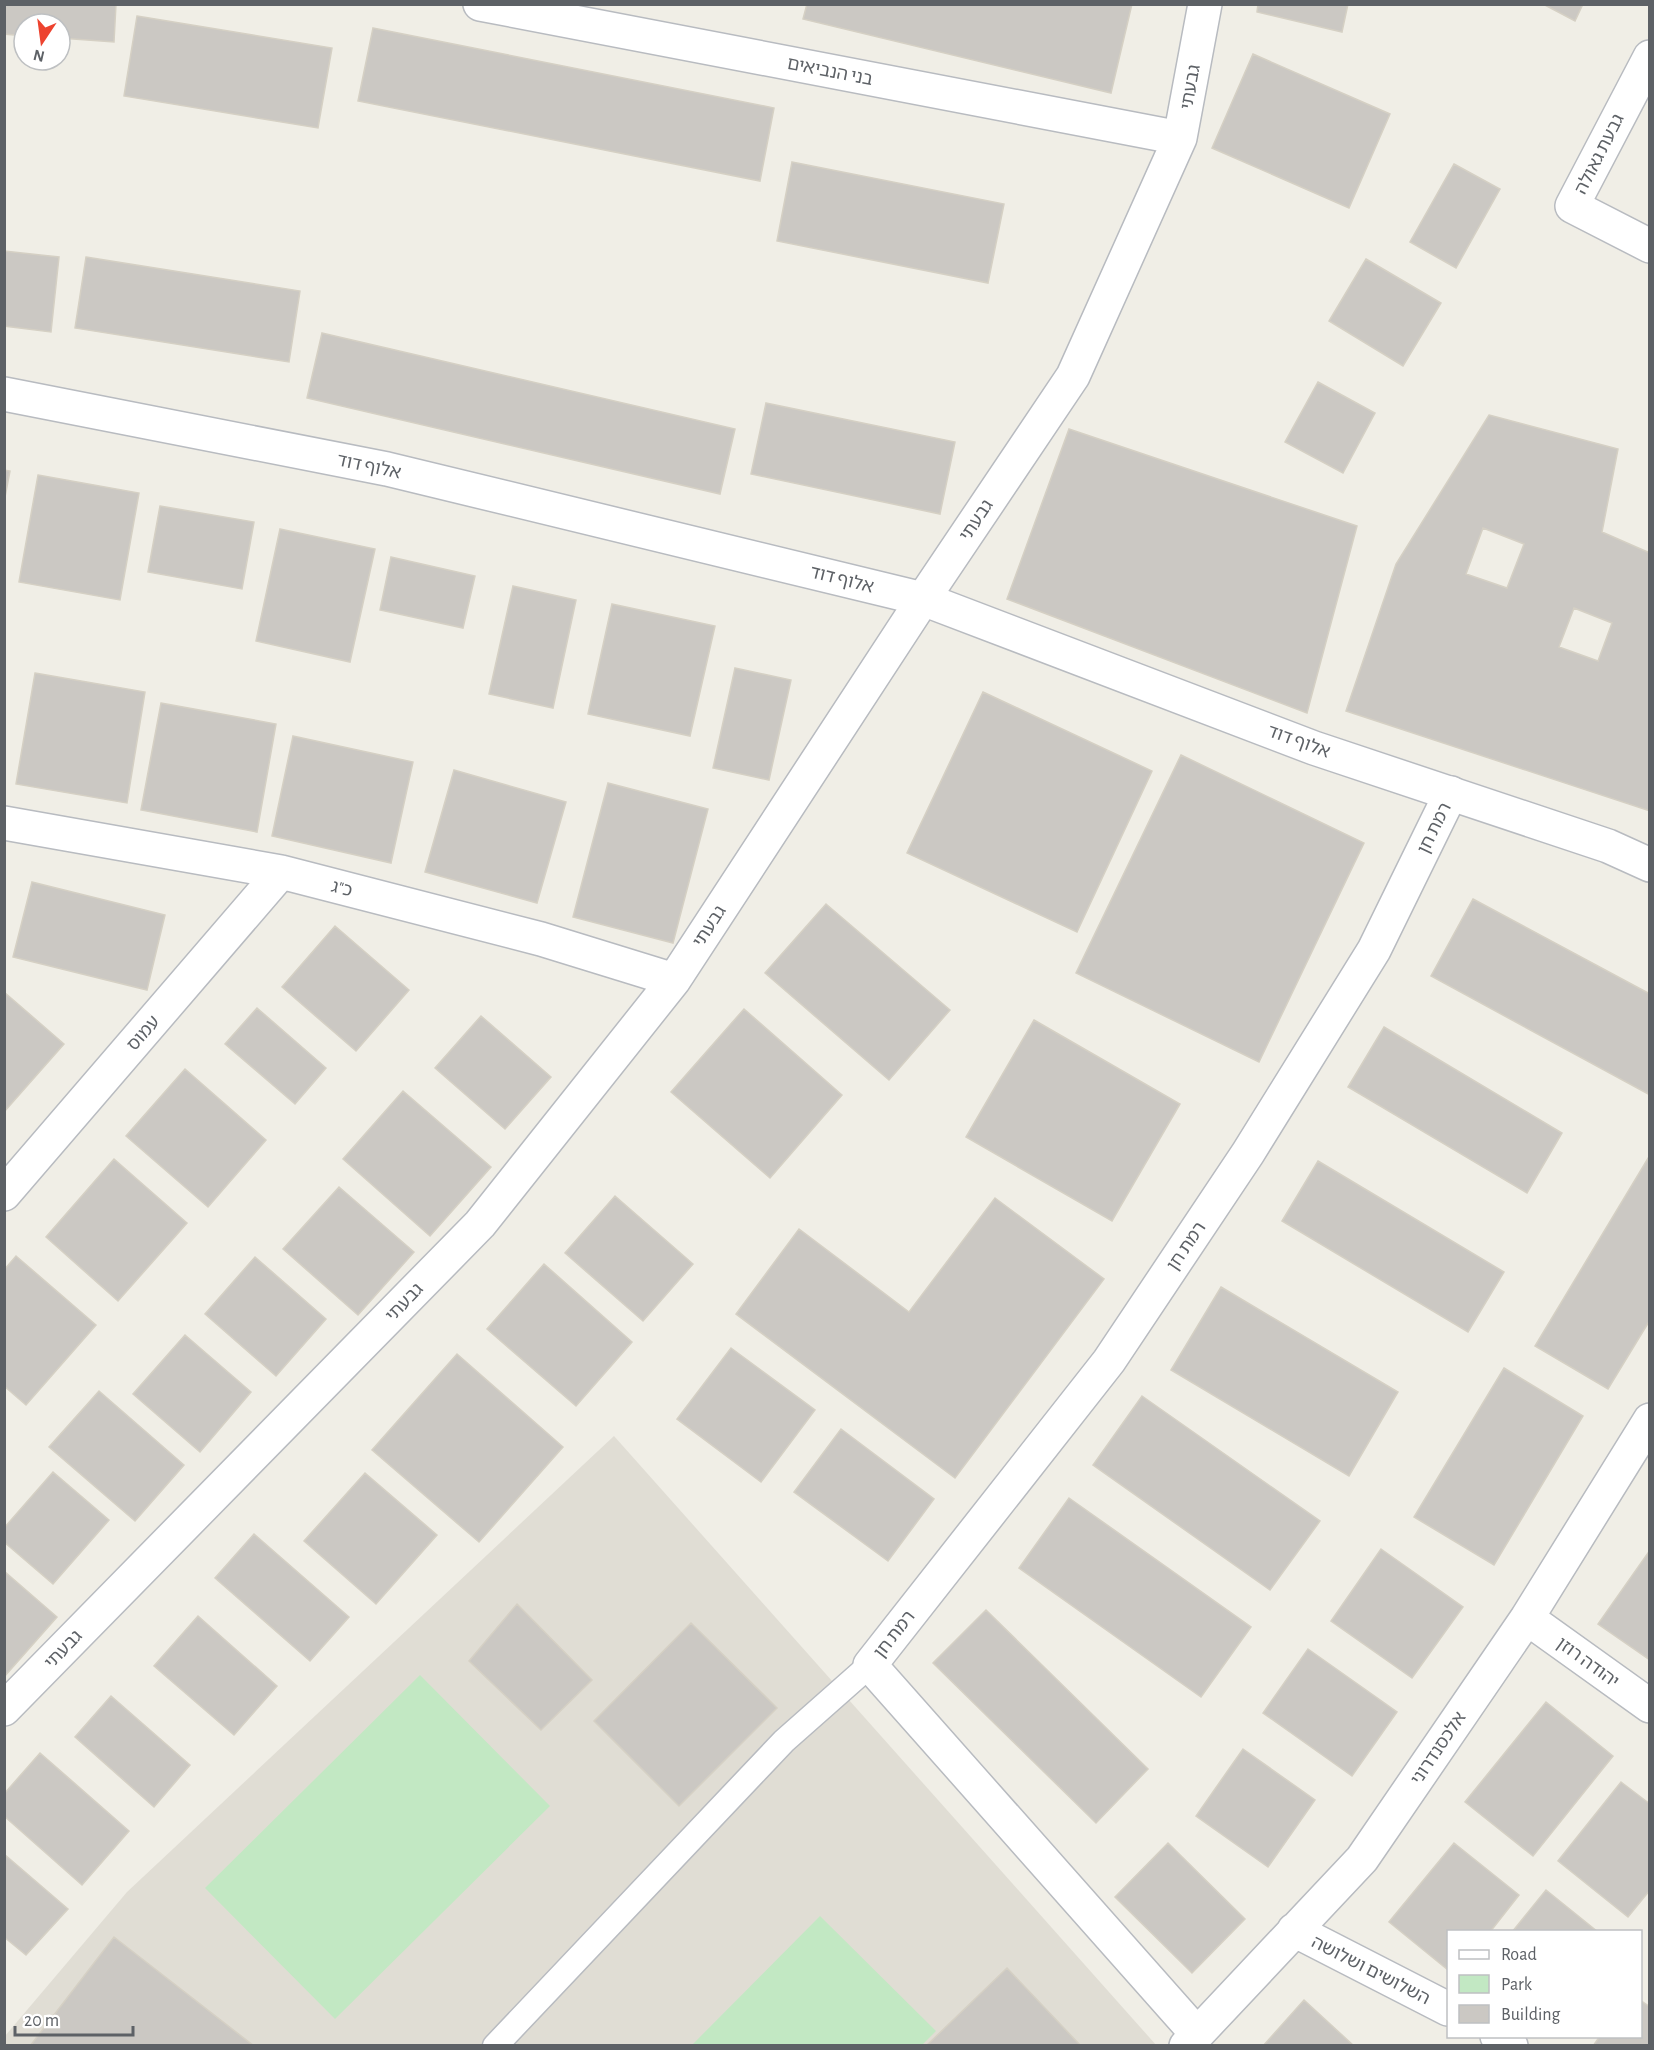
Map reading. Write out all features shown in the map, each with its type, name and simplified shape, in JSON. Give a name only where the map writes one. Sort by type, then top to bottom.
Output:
[{"type":"street","name":"בני הנביאים","points":[[480,4],[1180,138]]},
{"type":"street","name":"גבעתי","points":[[4,1709],[480,1224],[674,980],[923,599],[1073,376],[1180,138],[1205,4]]},
{"type":"street","name":"גבעת גאולה","points":[[1650,57],[1572,206],[1650,246]]},
{"type":"street","name":"אלוף דוד","points":[[4,394],[387,469],[923,599],[1314,748],[1608,846],[1650,865]]},
{"type":"street","name":"רמת חן","points":[[870,1665],[1109,1361],[1242,1163],[1374,950],[1452,793]]},
{"type":"street","name":"כ\"ג","points":[[4,823],[281,872],[541,939],[674,980]]},
{"type":"street","name":"עמוס","points":[[4,1194],[281,872]]},
{"type":"street","name":"אלכסנדרוני","points":[[1191,2040],[1362,1859],[1527,1618],[1650,1420]]},
{"type":"street","name":"יהודה רוזן","points":[[1527,1618],[1650,1706]]},
{"type":"street","points":[[870,1665],[1191,2040]]},
{"type":"street","name":"השלושים ושלושה","points":[[1294,1930],[1447,2008]]},
{"type":"lane","points":[[495,2046],[784,1741],[870,1665]]},
{"type":"shaded area","points":[[614,1436],[1157,2046],[5,2046],[5,2036],[127,1892]]},
{"type":"green space","points":[[420,1675],[550,1806],[335,2019],[205,1888]]},
{"type":"green space","points":[[820,1916],[936,2031],[922,2045],[692,2045]]},
{"type":"building","points":[[4,4],[116,4],[114,42],[72,39],[72,12],[12,12],[12,35],[4,34]]},
{"type":"building","points":[[807,4],[1132,4],[1111,93],[803,19]]},
{"type":"building","points":[[1258,4],[1348,4],[1342,32],[1257,12]]},
{"type":"building","points":[[1543,4],[1583,4],[1575,21]]},
{"type":"building","points":[[137,16],[332,48],[318,128],[124,96]]},
{"type":"building","points":[[373,28],[774,108],[760,181],[358,101]]},
{"type":"building","points":[[1253,54],[1390,114],[1349,208],[1212,148]]},
{"type":"building","points":[[792,162],[1004,204],[988,283],[777,241]]},
{"type":"building","points":[[1454,164],[1500,189],[1456,268],[1410,242]]},
{"type":"building","points":[[4,251],[59,257],[51,332],[4,326]]},
{"type":"building","points":[[86,257],[300,291],[289,362],[75,328]]},
{"type":"building","points":[[1366,259],[1441,303],[1403,366],[1329,321]]},
{"type":"building","points":[[322,333],[735,429],[720,494],[307,398]]},
{"type":"building","points":[[1318,382],[1375,413],[1343,473],[1285,442]]},
{"type":"building","points":[[766,403],[955,442],[940,514],[751,474]]},
{"type":"building","points":[[1489,415],[1618,449],[1602,532],[1650,553],[1650,811],[1346,711],[1396,564]],"holes":[[[1483,528],[1524,544],[1507,588],[1466,574]],[[1574,608],[1612,623],[1598,661],[1559,647]]]},
{"type":"building","points":[[1069,429],[1357,526],[1307,713],[1007,599]]},
{"type":"building","points":[[4,470],[10,471],[4,502]]},
{"type":"building","points":[[38,475],[139,493],[120,600],[19,582]]},
{"type":"building","points":[[160,506],[254,522],[242,589],[148,572]]},
{"type":"building","points":[[280,529],[375,549],[350,662],[256,641]]},
{"type":"building","points":[[391,557],[475,576],[463,628],[380,610]]},
{"type":"building","points":[[513,586],[576,600],[553,708],[489,694]]},
{"type":"building","points":[[612,604],[715,626],[690,736],[588,714]]},
{"type":"building","points":[[735,668],[791,680],[769,780],[713,768]]},
{"type":"building","points":[[35,673],[145,692],[127,803],[16,784]]},
{"type":"building","points":[[983,692],[1152,771],[1077,932],[907,853]]},
{"type":"building","points":[[161,703],[276,724],[257,832],[141,810]]},
{"type":"building","points":[[293,736],[413,762],[391,863],[272,836]]},
{"type":"building","points":[[1181,755],[1364,843],[1259,1062],[1076,973]]},
{"type":"building","points":[[454,770],[566,802],[537,903],[425,872]]},
{"type":"building","points":[[608,783],[708,809],[673,943],[573,917]]},
{"type":"building","points":[[32,882],[165,915],[147,990],[13,957]]},
{"type":"building","points":[[1473,899],[1650,994],[1650,1095],[1431,976]]},
{"type":"building","points":[[826,904],[950,1010],[889,1080],[765,973]]},
{"type":"building","points":[[335,926],[409,990],[356,1051],[282,987]]},
{"type":"building","points":[[4,992],[64,1044],[4,1112]]},
{"type":"building","points":[[257,1008],[326,1068],[295,1104],[225,1044]]},
{"type":"building","points":[[744,1009],[842,1095],[770,1178],[671,1092]]},
{"type":"building","points":[[481,1016],[551,1077],[505,1129],[435,1068]]},
{"type":"building","points":[[1034,1020],[1180,1104],[1112,1221],[966,1137]]},
{"type":"building","points":[[1384,1027],[1562,1133],[1527,1193],[1348,1087]]},
{"type":"building","points":[[185,1069],[266,1140],[208,1207],[126,1136]]},
{"type":"building","points":[[403,1091],[491,1167],[430,1236],[343,1159]]},
{"type":"building","points":[[1650,1155],[1650,1320],[1608,1389],[1535,1346]]},
{"type":"building","points":[[114,1159],[187,1223],[118,1301],[46,1237]]},
{"type":"building","points":[[1318,1161],[1504,1272],[1468,1332],[1282,1221]]},
{"type":"building","points":[[339,1187],[414,1252],[358,1315],[283,1249]]},
{"type":"building","points":[[615,1196],[693,1264],[643,1321],[565,1253]]},
{"type":"building","points":[[995,1198],[1104,1279],[955,1478],[736,1314],[799,1229],[909,1312]]},
{"type":"building","points":[[16,1256],[96,1325],[26,1405],[4,1386],[4,1270]]},
{"type":"building","points":[[255,1257],[326,1319],[276,1376],[205,1314]]},
{"type":"building","points":[[544,1264],[632,1342],[576,1406],[487,1329]]},
{"type":"building","points":[[1221,1287],[1398,1392],[1349,1476],[1171,1370]]},
{"type":"building","points":[[185,1335],[251,1392],[200,1452],[133,1394]]},
{"type":"building","points":[[731,1348],[815,1410],[761,1482],[677,1419]]},
{"type":"building","points":[[457,1354],[563,1447],[479,1542],[372,1450]]},
{"type":"building","points":[[1504,1368],[1583,1416],[1494,1565],[1414,1517]]},
{"type":"building","points":[[99,1391],[184,1465],[135,1521],[49,1447]]},
{"type":"building","points":[[1142,1396],[1320,1521],[1270,1590],[1093,1465]]},
{"type":"building","points":[[841,1429],[934,1499],[888,1561],[794,1492]]},
{"type":"building","points":[[53,1472],[109,1520],[53,1584],[4,1542],[4,1528]]},
{"type":"building","points":[[365,1473],[437,1535],[376,1604],[304,1541]]},
{"type":"building","points":[[1069,1498],[1251,1627],[1201,1697],[1019,1568]]},
{"type":"building","points":[[254,1534],[349,1617],[310,1661],[215,1578]]},
{"type":"building","points":[[1381,1549],[1463,1607],[1412,1678],[1331,1621]]},
{"type":"building","points":[[1650,1550],[1650,1660],[1598,1624]]},
{"type":"building","points":[[4,1571],[57,1617],[4,1677]]},
{"type":"building","points":[[517,1604],[592,1680],[541,1730],[469,1661]]},
{"type":"building","points":[[986,1610],[1148,1769],[1096,1823],[933,1663]]},
{"type":"building","points":[[198,1616],[277,1686],[234,1735],[154,1666]]},
{"type":"building","points":[[691,1623],[777,1708],[679,1806],[594,1721]]},
{"type":"building","points":[[1308,1649],[1397,1712],[1352,1776],[1263,1713]]},
{"type":"building","points":[[111,1696],[190,1765],[154,1807],[75,1737]]},
{"type":"building","points":[[1546,1702],[1613,1756],[1533,1856],[1465,1802]]},
{"type":"building","points":[[1243,1749],[1315,1800],[1268,1867],[1196,1816]]},
{"type":"building","points":[[40,1753],[129,1831],[82,1885],[4,1816],[4,1794]]},
{"type":"building","points":[[1621,1782],[1650,1804],[1650,1890],[1628,1917],[1558,1861]]},
{"type":"building","points":[[1168,1843],[1245,1919],[1192,1973],[1115,1897]]},
{"type":"building","points":[[1454,1843],[1519,1895],[1492,1930],[1447,1930],[1447,1969],[1389,1922]]},
{"type":"building","points":[[4,1854],[68,1909],[26,1955],[4,1937]]},
{"type":"building","points":[[1546,1890],[1596,1930],[1514,1930]]},
{"type":"building","points":[[114,1937],[254,2046],[30,2046]]},
{"type":"building","points":[[1007,1968],[1081,2046],[926,2046]]},
{"type":"building","points":[[1304,2000],[1354,2046],[1263,2046]]},
{"type":"building","points":[[1642,2001],[1650,2007],[1650,2046],[1593,2046],[1599,2038],[1642,2038]]}]
